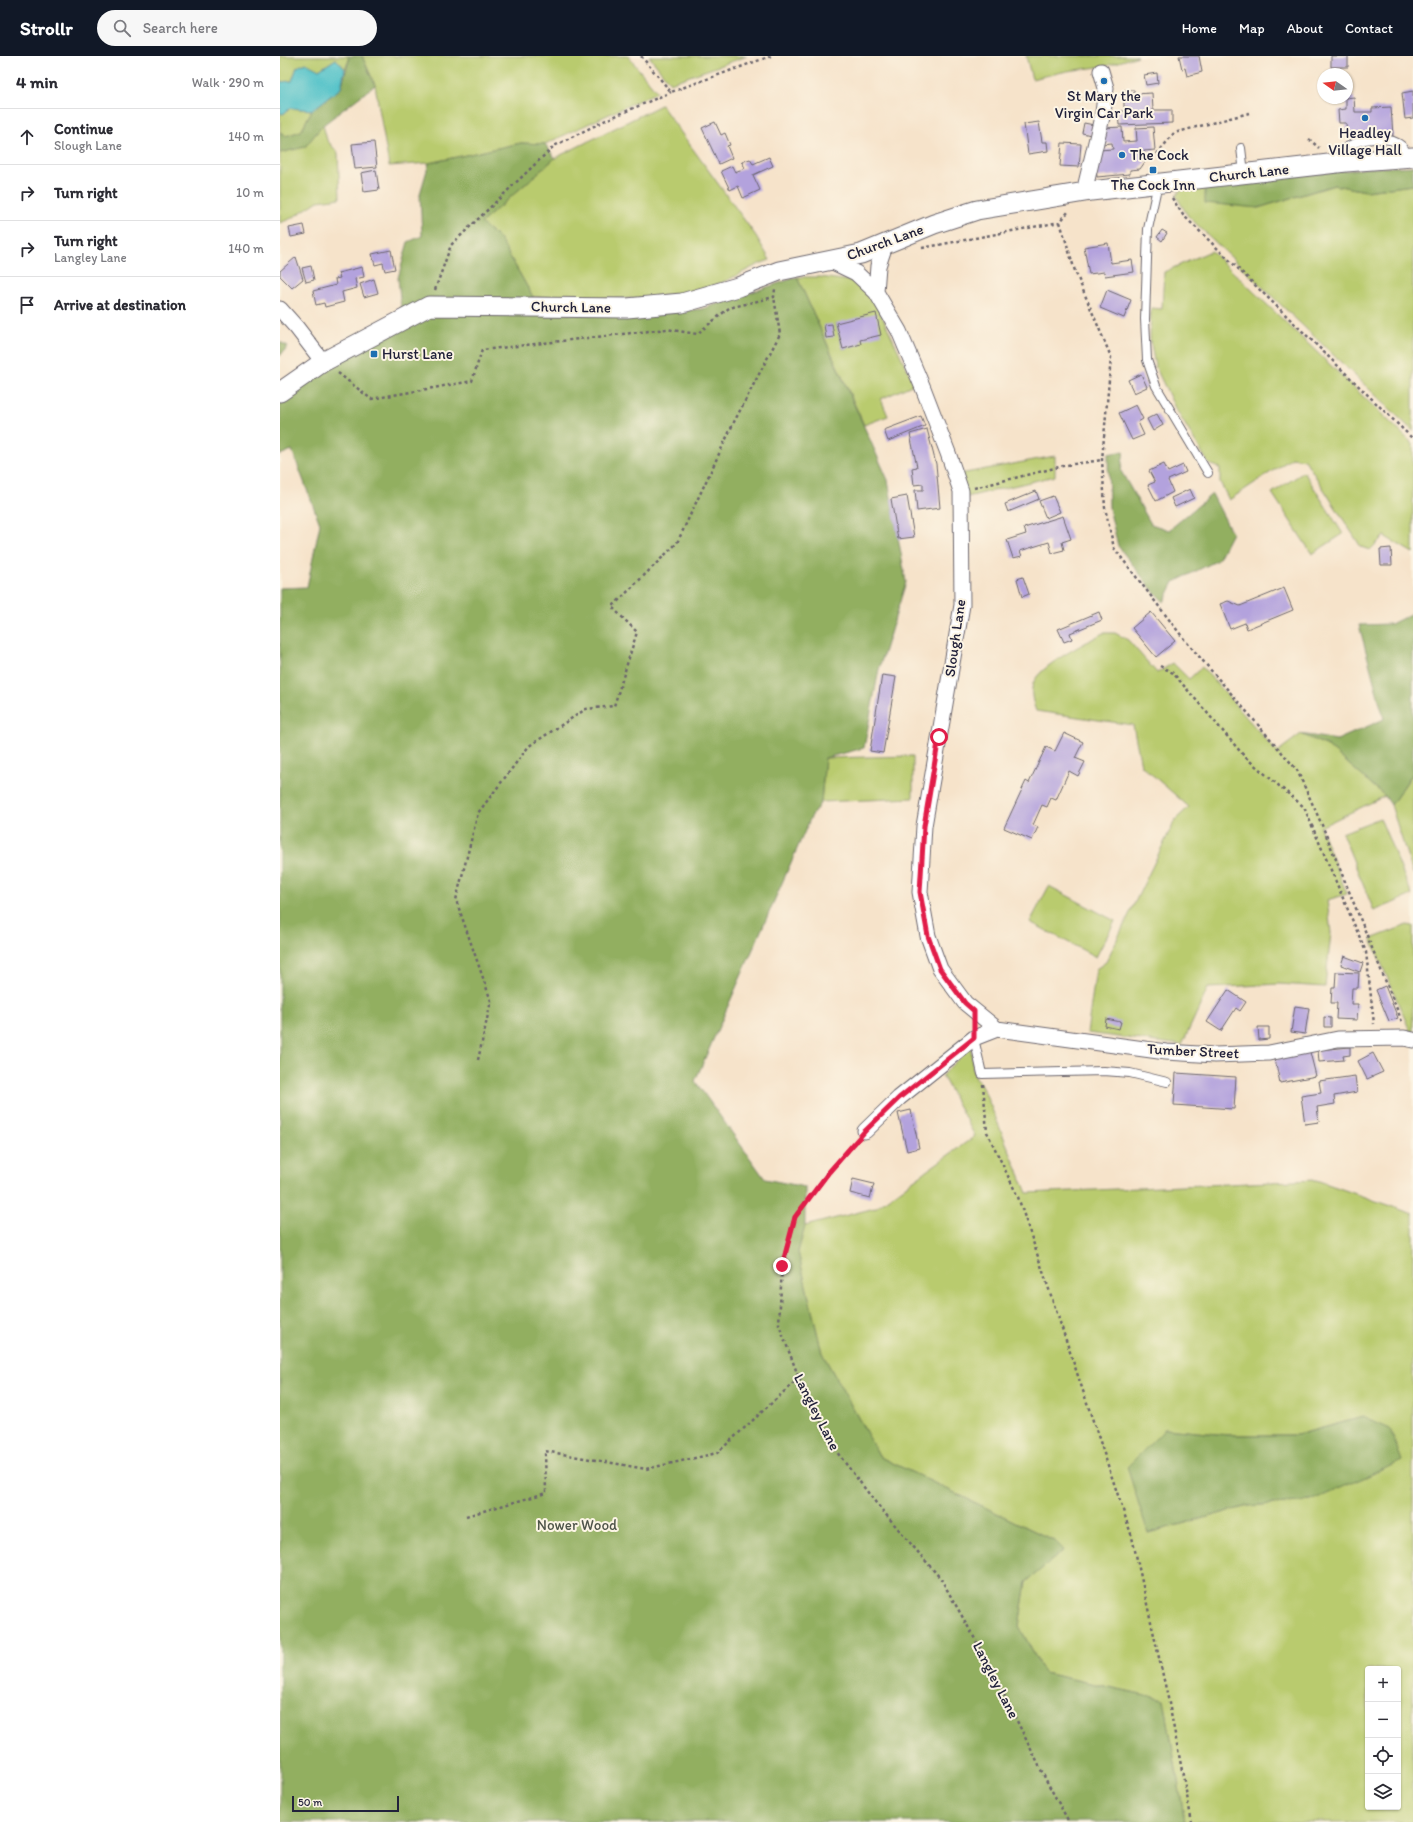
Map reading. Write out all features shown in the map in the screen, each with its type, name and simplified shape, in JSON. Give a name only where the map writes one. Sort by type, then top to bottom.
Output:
[{"type":"street","points":[[1084,192],[1103,113],[1106,88],[1101,71]]},
{"type":"street","name":"Church Lane","points":[[280,392],[323,362],[429,306],[627,308],[682,303],[738,287],[779,271],[862,254],[934,224],[977,210],[1084,192],[1346,162],[1411,157]]},
{"type":"street","points":[[876,292],[878,266],[885,245]]},
{"type":"street","name":"Slough Lane","points":[[831,261],[856,273],[876,292],[899,331],[923,388],[961,492],[962,605],[924,826],[920,892],[928,936],[940,969],[965,1003],[997,1029]]},
{"type":"street","points":[[280,309],[297,328],[323,362]]},
{"type":"street","points":[[974,1011],[974,1038]]},
{"type":"street","points":[[865,1131],[899,1098],[974,1038],[997,1029]]},
{"type":"street","name":"Tumber Street","points":[[997,1029],[1166,1052],[1215,1055],[1269,1053],[1338,1039],[1409,1039]]},
{"type":"lane","points":[[1241,148],[1244,173]]},
{"type":"lane","points":[[1158,183],[1148,229],[1145,319],[1147,360],[1156,386],[1208,473]]},
{"type":"lane","points":[[974,1038],[982,1074],[1104,1071],[1130,1073],[1167,1082]]},
{"type":"path","points":[[641,56],[670,92]]},
{"type":"path","points":[[429,306],[451,246],[554,146],[606,120],[670,92],[771,56]]},
{"type":"path","points":[[1157,154],[1174,133],[1249,112]]},
{"type":"path","points":[[1309,139],[1318,148]]},
{"type":"path","points":[[1183,215],[1413,438]]},
{"type":"path","points":[[919,249],[1060,222],[1075,272],[1111,357],[1102,460],[1104,508],[1114,548],[1184,639],[1297,770],[1322,825],[1409,1039]]},
{"type":"path","points":[[478,1060],[491,1001],[456,900],[478,814],[529,746],[586,709],[614,706],[637,632],[612,607],[677,543],[734,422],[780,334],[774,297],[779,271]]},
{"type":"path","points":[[323,362],[371,399],[472,381],[482,350],[667,329],[697,334],[729,308],[774,297]]},
{"type":"path","points":[[961,492],[1067,465],[1102,460]]},
{"type":"path","points":[[1160,666],[1173,673],[1245,757],[1304,807],[1366,952],[1376,1038]]},
{"type":"path","points":[[982,1074],[987,1132],[1018,1197],[1132,1537],[1168,1698],[1192,1822]]},
{"type":"path","name":"Langley Lane","points":[[865,1131],[829,1172],[795,1217],[782,1266],[779,1325],[799,1378],[833,1448],[876,1503],[941,1579],[988,1662],[1068,1822]]},
{"type":"path","points":[[466,1516],[546,1493],[545,1451],[646,1469],[716,1453],[799,1378]]},
{"type":"green space","points":[[280,56],[348,56],[349,60],[345,69],[336,59],[319,70],[297,67],[292,81],[280,82]]},
{"type":"green space","points":[[348,56],[362,56],[375,85],[323,125],[305,147],[280,153],[280,132],[286,136],[301,131],[312,110],[341,88],[349,60]]},
{"type":"green space","points":[[362,56],[628,56],[657,92],[545,144],[521,143],[429,163],[389,166],[375,85]]},
{"type":"green space","points":[[649,56],[747,56],[670,83]]},
{"type":"green space","points":[[1026,56],[1138,56],[1106,66],[1067,71],[1032,79]]},
{"type":"green space","points":[[661,105],[756,236],[770,260],[715,285],[670,295],[601,299],[533,297],[500,239],[481,223],[555,158]]},
{"type":"green space","points":[[291,108],[312,110],[301,131],[286,136],[280,132],[280,113],[283,114]]},
{"type":"green space","points":[[323,125],[327,140],[338,153],[340,198],[318,201],[292,218],[280,223],[280,153],[305,146]]},
{"type":"green space","name":"Nower Wood","points":[[521,143],[545,144],[555,158],[481,223],[500,239],[533,297],[533,313],[641,315],[702,309],[797,277],[888,480],[906,582],[879,669],[864,748],[825,758],[821,802],[811,817],[695,1081],[765,1179],[805,1187],[805,1226],[798,1252],[822,1353],[880,1457],[1055,1541],[1064,1550],[1026,1582],[1019,1626],[1044,1673],[1164,1699],[1185,1822],[280,1822],[280,588],[307,587],[320,524],[292,450],[280,455],[280,404],[334,363],[403,328],[398,278],[408,242],[422,236],[420,194],[429,163]]},
{"type":"green space","points":[[1413,166],[1413,185],[1366,191],[1334,185],[1258,208],[1205,203],[1205,185],[1370,168]]},
{"type":"green space","points":[[1205,185],[1258,208],[1335,185],[1366,191],[1413,185],[1413,431],[1188,216],[1176,196],[1181,189]]},
{"type":"green space","points":[[1211,251],[1413,444],[1413,553],[1384,536],[1370,550],[1361,547],[1305,460],[1292,458],[1229,500],[1220,482],[1220,468],[1209,464],[1175,408],[1155,366],[1150,339],[1151,308],[1162,309],[1164,272]]},
{"type":"green space","points":[[797,277],[820,277],[851,281],[862,286],[876,303],[914,384],[881,399],[888,416],[864,425]],"holes":[[[836,323],[860,340],[861,344],[843,349]]]},
{"type":"green space","points":[[280,342],[288,346],[280,356]]},
{"type":"green space","points":[[1124,451],[1121,471],[1151,524],[1169,530],[1212,494],[1232,533],[1218,560],[1174,582],[1164,602],[1154,592],[1118,546],[1109,508],[1108,454]]},
{"type":"green space","points":[[1055,456],[1055,476],[967,497],[960,474]]},
{"type":"green space","points":[[1304,472],[1343,534],[1312,554],[1272,493]]},
{"type":"green space","points":[[1413,613],[1413,773],[1391,805],[1385,796],[1328,746],[1301,734],[1337,740],[1384,719],[1359,625],[1391,624]]},
{"type":"green space","points":[[1103,633],[1115,633],[1128,640],[1157,673],[1173,663],[1189,679],[1202,667],[1277,752],[1301,734],[1328,746],[1385,796],[1320,827],[1347,894],[1327,900],[1331,933],[1325,987],[1279,984],[1208,988],[1182,1045],[1087,1033],[1096,969],[1106,962],[1175,820],[1189,807],[1141,765],[1133,725],[1036,711],[1032,691],[1033,684],[1037,677],[1053,663]]},
{"type":"green space","points":[[913,756],[913,798],[821,802],[825,758]]},
{"type":"green space","points":[[1413,773],[1413,874],[1391,805]]},
{"type":"green space","points":[[1380,818],[1412,895],[1374,911],[1342,833]]},
{"type":"green space","points":[[1049,886],[1115,921],[1096,957],[1030,922]]},
{"type":"green space","points":[[1407,925],[1413,926],[1413,1032],[1410,1031],[1371,939]]},
{"type":"green space","points":[[971,1046],[973,1072],[986,1095],[1027,1193],[1316,1180],[1413,1214],[1413,1822],[1185,1822],[1164,1699],[1044,1673],[1019,1626],[1026,1582],[1063,1550],[1055,1541],[880,1457],[822,1353],[798,1252],[805,1226],[875,1208],[975,1136],[942,1075]],"holes":[[[1363,1417],[1311,1501],[1248,1506],[1148,1533],[1164,1429],[1228,1435],[1297,1435]]]},
{"type":"green space","points":[[1363,1417],[1390,1429],[1402,1461],[1311,1501],[1248,1506],[1148,1533],[1127,1467],[1165,1429],[1228,1435],[1297,1435]]},
{"type":"water","points":[[336,59],[345,69],[341,88],[312,110],[291,108],[283,114],[280,113],[280,82],[292,81],[297,67],[306,63],[319,70]]},
{"type":"building","points":[[1179,56],[1199,56],[1202,72],[1187,76],[1185,68],[1182,69]]},
{"type":"building","points":[[1331,56],[1348,56],[1348,67],[1331,67]]},
{"type":"building","points":[[1157,73],[1158,83],[1146,85],[1144,75]]},
{"type":"building","points":[[1124,90],[1134,90],[1134,94],[1152,93],[1153,110],[1172,110],[1172,123],[1119,125],[1118,111],[1129,111],[1128,107],[1124,107]]},
{"type":"building","points":[[1413,91],[1413,118],[1405,119],[1402,93]]},
{"type":"building","name":"Headley Village Hall","points":[[1353,97],[1355,112],[1372,112],[1372,108],[1391,107],[1393,136],[1376,137],[1375,133],[1347,135],[1346,123],[1339,123],[1338,110],[1346,109],[1346,104],[1353,104]]},
{"type":"building","points":[[715,122],[721,135],[725,133],[730,145],[727,146],[732,158],[719,164],[702,128]]},
{"type":"building","points":[[1039,122],[1042,142],[1047,142],[1048,151],[1028,154],[1024,124]]},
{"type":"building","points":[[1084,123],[1094,125],[1091,135],[1082,133]]},
{"type":"building","name":"The Cock","points":[[1122,127],[1123,142],[1137,141],[1136,128],[1153,127],[1155,150],[1144,151],[1145,162],[1140,169],[1130,170],[1130,174],[1097,177],[1095,159],[1100,158],[1099,150],[1113,149],[1112,143],[1102,144],[1104,128]]},
{"type":"building","points":[[374,142],[377,167],[355,169],[352,144]]},
{"type":"building","points":[[1062,143],[1081,144],[1079,167],[1060,166]]},
{"type":"building","points":[[769,157],[773,166],[753,175],[760,190],[743,198],[738,186],[730,190],[721,171],[732,166],[735,172],[745,168],[742,162],[750,159],[753,164]]},
{"type":"building","points":[[376,170],[379,190],[364,192],[361,173]]},
{"type":"building","points":[[304,225],[306,234],[291,237],[289,228]]},
{"type":"building","points":[[1162,230],[1167,233],[1162,241],[1157,237]]},
{"type":"building","points":[[1108,243],[1111,263],[1132,260],[1134,272],[1105,276],[1104,272],[1089,274],[1084,247]]},
{"type":"building","points":[[391,250],[395,269],[385,271],[383,263],[375,265],[372,254]]},
{"type":"building","points":[[296,257],[303,279],[292,288],[280,276],[280,271]]},
{"type":"building","points":[[311,266],[314,280],[306,282],[302,268]]},
{"type":"building","points":[[362,267],[364,277],[355,279],[357,288],[342,292],[344,302],[325,307],[324,303],[316,305],[313,291],[336,285],[335,279],[340,278],[338,273]]},
{"type":"building","points":[[374,279],[378,293],[364,297],[360,284]]},
{"type":"building","points":[[1107,290],[1131,300],[1124,318],[1100,308]]},
{"type":"building","points":[[876,313],[881,335],[860,340],[861,344],[843,349],[836,323]]},
{"type":"building","points":[[832,324],[834,337],[826,338],[824,325]]},
{"type":"building","points":[[1141,374],[1147,387],[1134,393],[1128,380]]},
{"type":"building","points":[[1136,405],[1143,419],[1138,422],[1144,435],[1132,440],[1119,413]]},
{"type":"building","points":[[1157,414],[1163,425],[1153,431],[1147,419]]},
{"type":"building","points":[[921,416],[925,426],[888,441],[884,430]]},
{"type":"building","points":[[927,429],[936,464],[940,508],[917,511],[915,490],[923,490],[923,484],[914,485],[912,468],[917,467],[910,434]]},
{"type":"building","points":[[1164,464],[1168,472],[1183,465],[1186,472],[1168,480],[1173,492],[1156,501],[1148,485],[1155,482],[1149,471]]},
{"type":"building","points":[[1190,489],[1194,498],[1175,507],[1171,498]]},
{"type":"building","points":[[1036,491],[1039,499],[1008,512],[1005,504]]},
{"type":"building","points":[[907,496],[914,537],[898,539],[891,499]]},
{"type":"building","points":[[1053,496],[1060,512],[1046,518],[1039,501]]},
{"type":"building","points":[[1063,516],[1071,539],[1062,542],[1064,550],[1052,553],[1049,542],[1020,551],[1022,556],[1013,558],[1007,540],[1026,534],[1024,528]]},
{"type":"building","points":[[1391,548],[1392,565],[1381,565],[1380,549]]},
{"type":"building","points":[[1023,577],[1029,594],[1022,597],[1017,579]]},
{"type":"building","points":[[1284,588],[1293,610],[1247,629],[1245,623],[1230,629],[1220,604],[1228,601],[1240,606]]},
{"type":"building","points":[[1099,612],[1102,620],[1070,633],[1072,639],[1064,642],[1058,629]]},
{"type":"building","points":[[1151,612],[1175,641],[1156,657],[1132,628]]},
{"type":"building","points":[[882,675],[896,677],[883,753],[870,751]]},
{"type":"building","points":[[1064,733],[1083,742],[1075,758],[1085,762],[1078,776],[1069,771],[1056,800],[1051,798],[1047,807],[1042,805],[1033,825],[1038,827],[1032,840],[1004,828],[1026,781],[1029,783],[1046,747],[1055,751]]},
{"type":"building","points":[[1344,956],[1363,963],[1360,972],[1341,965]]},
{"type":"building","points":[[1336,972],[1359,973],[1358,988],[1352,988],[1351,1004],[1358,1004],[1357,1020],[1336,1019],[1337,1003],[1331,1003],[1332,988],[1335,988]]},
{"type":"building","points":[[1385,986],[1398,1018],[1389,1021],[1376,990]]},
{"type":"building","points":[[1228,990],[1246,1002],[1240,1011],[1236,1008],[1221,1031],[1207,1022]]},
{"type":"building","points":[[1295,1006],[1309,1008],[1305,1034],[1291,1032]]},
{"type":"building","points":[[1324,1017],[1331,1018],[1331,1027],[1324,1027]]},
{"type":"building","points":[[1106,1019],[1121,1022],[1119,1029],[1105,1026]]},
{"type":"building","points":[[1258,1027],[1269,1027],[1269,1039],[1259,1040]]},
{"type":"building","points":[[1350,1047],[1350,1055],[1343,1056],[1344,1060],[1319,1062],[1318,1050]]},
{"type":"building","points":[[1310,1052],[1316,1076],[1280,1083],[1275,1059]]},
{"type":"building","points":[[1373,1053],[1383,1072],[1367,1079],[1358,1061]]},
{"type":"building","points":[[1176,1073],[1236,1077],[1234,1109],[1174,1105]]},
{"type":"building","points":[[1355,1076],[1357,1092],[1334,1096],[1335,1104],[1317,1107],[1319,1122],[1305,1124],[1301,1096],[1321,1093],[1319,1081]]},
{"type":"building","points":[[911,1110],[919,1148],[907,1151],[898,1113]]},
{"type":"building","points":[[853,1179],[874,1184],[870,1198],[850,1193]]},
{"type":"place","name":"St Mary the Virgin Car Park","points":[[1104,81]]},
{"type":"place","name":"Headley Village Hall","points":[[1365,118]]},
{"type":"place","name":"The Cock","points":[[1122,155]]},
{"type":"place","name":"The Cock Inn","points":[[1153,170]]},
{"type":"place","name":"Hurst Lane","points":[[374,354]]},
{"type":"route","points":[[782,1266],[795,1217],[829,1172],[865,1131],[899,1098],[974,1038],[974,1011],[965,1003],[940,969],[928,936],[920,892],[924,826],[939,737]]}]
